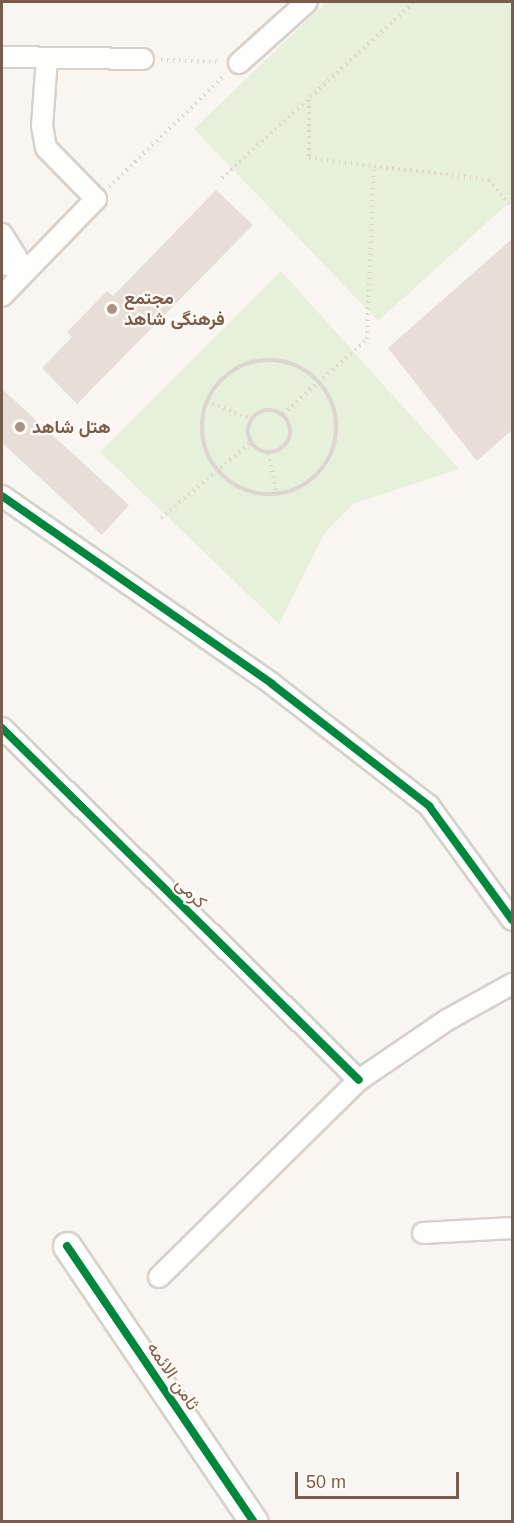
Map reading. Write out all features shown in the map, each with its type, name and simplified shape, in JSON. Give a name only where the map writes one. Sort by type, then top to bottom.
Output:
[{"type":"street","points":[[238,63],[307,2]]},
{"type":"street","points":[[2,57],[143,59]]},
{"type":"street","points":[[2,296],[96,199],[46,148],[42,126],[47,58]]},
{"type":"street","points":[[2,234],[25,271]]},
{"type":"street","points":[[2,263],[25,271]]},
{"type":"street","points":[[2,496],[272,684],[429,806],[513,920]]},
{"type":"street","name":"کرمی","points":[[2,728],[359,1080]]},
{"type":"street","points":[[159,1277],[359,1080],[447,1020],[513,984]]},
{"type":"street","points":[[423,1233],[513,1228]]},
{"type":"street","name":"ثامن الائمه","points":[[67,1246],[254,1521]]},
{"type":"path","points":[[222,178],[414,2]]},
{"type":"path","points":[[143,59],[238,63]]},
{"type":"path","points":[[96,199],[238,63]]},
{"type":"path","points":[[309,100],[309,158],[489,180],[511,206]]},
{"type":"path","points":[[283,414],[367,339],[374,166]]},
{"type":"path","points":[[259,360],[282,360],[303,368],[321,382],[333,404],[337,428],[332,452],[319,472],[300,487],[276,494],[254,493],[234,484],[217,470],[202,436],[202,418],[207,401],[219,381],[237,367],[259,360]]},
{"type":"path","points":[[207,401],[251,419]]},
{"type":"path","points":[[272,409],[283,414],[291,425],[290,438],[282,449],[270,453],[259,450],[251,442],[248,431],[251,419],[260,411],[272,409]]},
{"type":"path","points":[[161,518],[251,442]]},
{"type":"path","points":[[270,453],[276,494]]},
{"type":"green space","points":[[326,2],[512,2],[512,200],[378,321],[194,129]]},
{"type":"green space","points":[[281,271],[459,469],[353,504],[324,534],[279,624],[100,452]]},
{"type":"building","points":[[216,190],[253,225],[77,404],[42,368],[72,337],[67,332],[107,291],[113,296]]},
{"type":"building","points":[[512,239],[512,430],[477,461],[388,348]]},
{"type":"building","points":[[2,389],[129,505],[102,535],[2,443]]},
{"type":"cycle path","points":[[2,496],[272,684],[429,806],[512,920]]},
{"type":"cycle path","points":[[2,728],[359,1080]]},
{"type":"cycle path","points":[[67,1246],[254,1522]]},
{"type":"place","name":"مجتمع فرهنگی شاهد","points":[[112,309]]},
{"type":"place","name":"هتل شاهد","points":[[20,427]]}]
